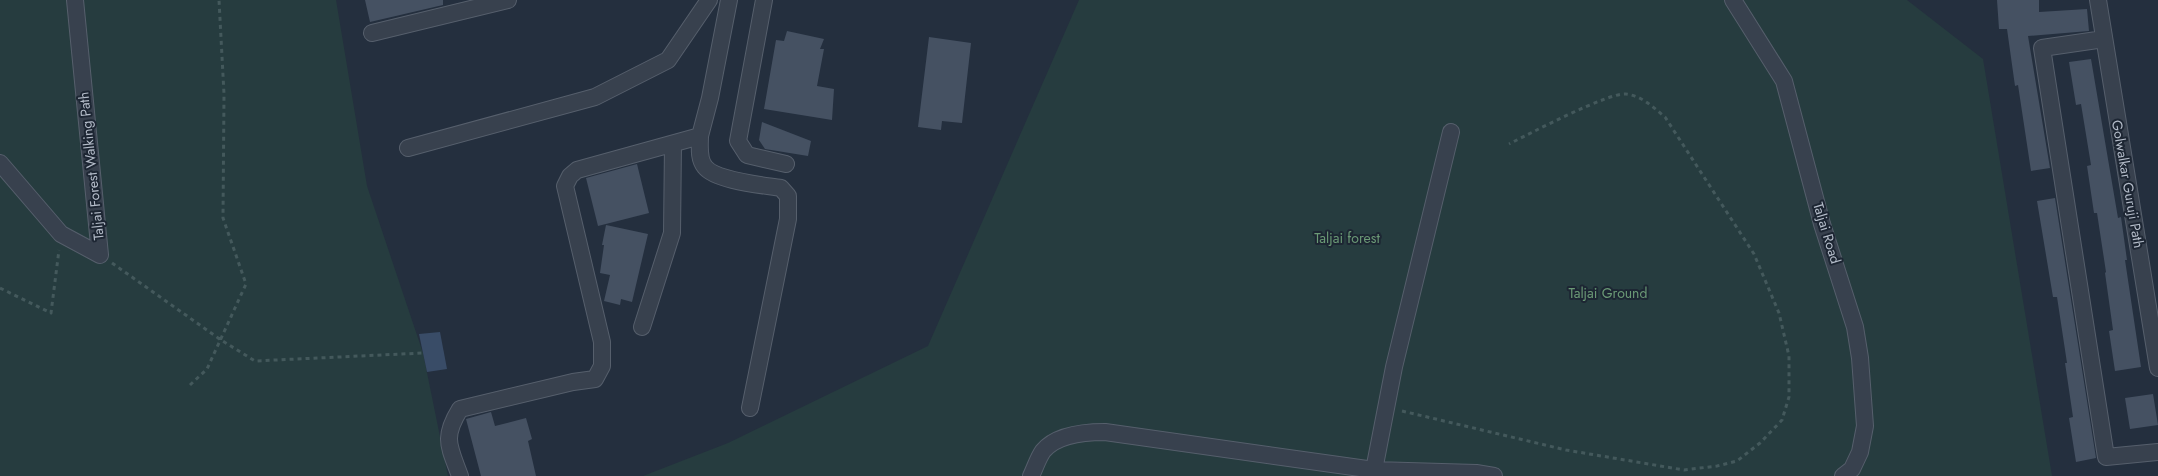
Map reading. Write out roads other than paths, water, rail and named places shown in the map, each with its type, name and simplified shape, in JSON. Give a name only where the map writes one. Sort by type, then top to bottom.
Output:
[{"type":"street","name":"Taljai Forest Walking Path","points":[[0,163],[61,234],[100,255],[75,0]]},
{"type":"street","points":[[372,33],[508,0]]},
{"type":"street","points":[[408,148],[595,97],[668,60],[709,0]]},
{"type":"street","points":[[729,0],[710,98],[700,136],[700,156],[705,167],[717,176],[781,188],[788,196],[788,219],[750,408]]},
{"type":"street","points":[[764,0],[738,141],[747,155],[786,164]]},
{"type":"street","name":"Taljai Road","points":[[1733,0],[1784,81],[1822,224],[1855,326],[1860,358],[1864,426],[1860,452],[1852,469],[1843,476]]},
{"type":"street","name":"Golwalkar Guruji Path","points":[[2098,0],[2158,368]]},
{"type":"street","points":[[2104,39],[2042,48],[2106,457],[2158,452]]},
{"type":"street","points":[[1372,473],[1394,367],[1451,132]]},
{"type":"street","points":[[460,476],[449,447],[448,430],[460,408],[573,382],[595,379],[602,366],[602,342],[565,186],[570,176],[577,170],[700,136]]},
{"type":"street","points":[[642,327],[672,233],[673,144]]},
{"type":"street","points":[[1031,476],[1044,451],[1062,439],[1079,432],[1105,432],[1372,473],[1476,473],[1494,476]]},
{"type":"water","points":[[440,332],[447,369],[427,372],[419,334]]},
{"type":"park label","name":"Taljai forest","points":[[1347,238]]},
{"type":"park label","name":"Taljai Ground","points":[[1608,293]]}]
